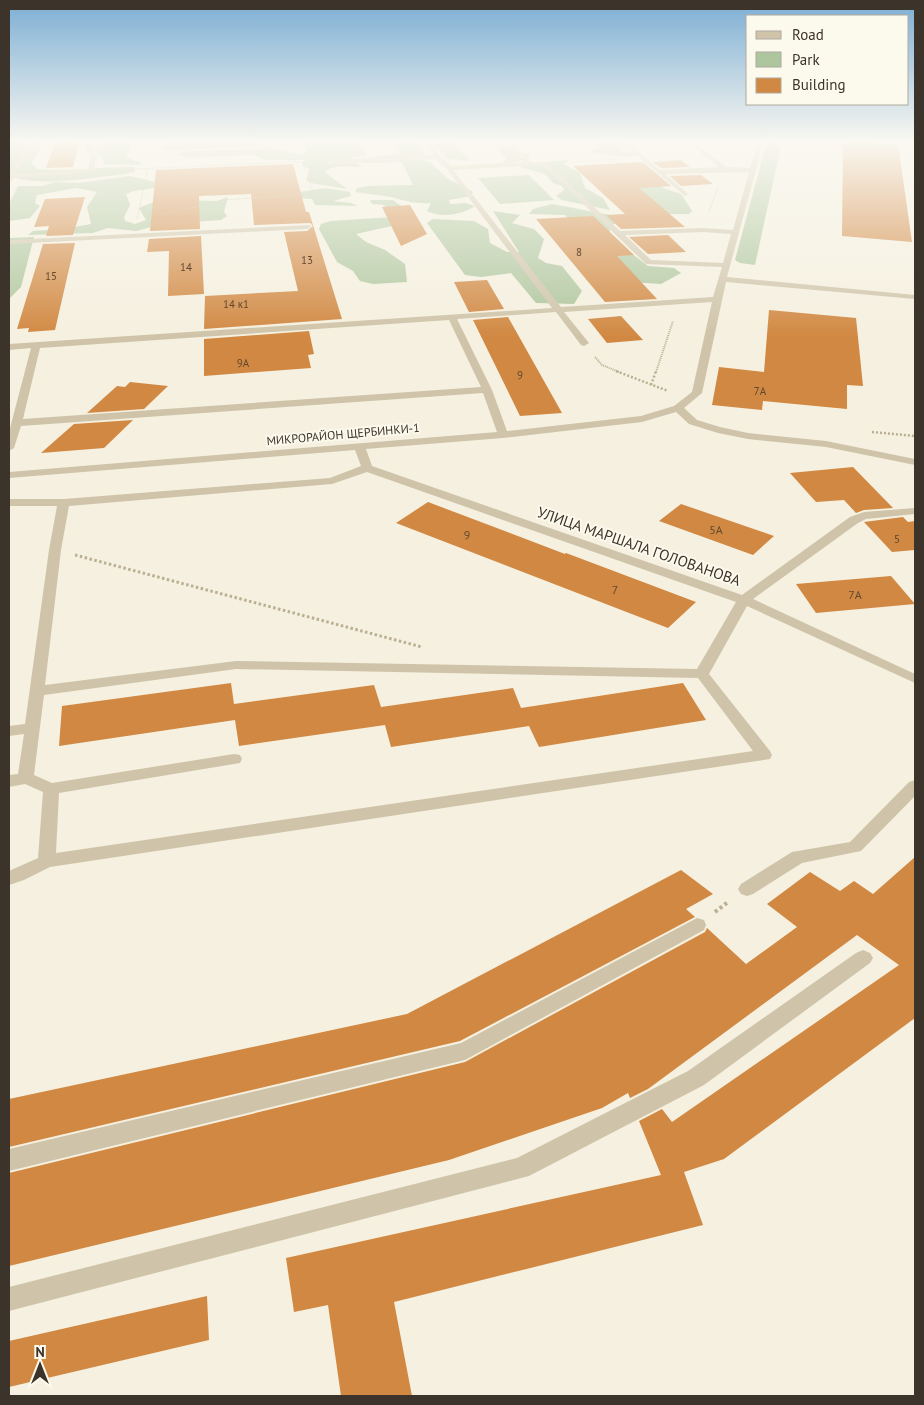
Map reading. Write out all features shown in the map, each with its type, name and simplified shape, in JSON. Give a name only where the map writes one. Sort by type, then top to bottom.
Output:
[{"type":"street","points":[[478,206],[584,343]]},
{"type":"street","points":[[590,206],[649,262],[726,265]]},
{"type":"street","points":[[744,206],[717,299],[697,393],[678,408],[693,422],[718,430],[748,436],[835,446],[915,462]]},
{"type":"street","points":[[9,242],[307,227]]},
{"type":"street","points":[[619,233],[703,230],[736,232]]},
{"type":"street","points":[[722,279],[915,297]]},
{"type":"street","points":[[9,347],[717,299]]},
{"type":"street","points":[[452,318],[487,390],[503,435]]},
{"type":"street","points":[[9,448],[36,345]]},
{"type":"street","points":[[17,423],[487,390]]},
{"type":"street","name":"МИКРОРАЙОН ЩЕРБИНКИ-1","points":[[9,475],[503,435],[642,418],[678,408]]},
{"type":"street","points":[[9,502],[64,503],[332,481],[367,468],[359,446]]},
{"type":"street","name":"УЛИЦА МАРШАЛА ГОЛОВАНОВА","points":[[367,468],[744,600],[915,679]]},
{"type":"street","points":[[26,778],[55,550],[64,503]]},
{"type":"street","points":[[702,674],[744,600],[854,520],[872,515],[915,511]]},
{"type":"street","points":[[38,691],[236,665],[702,674]]},
{"type":"street","points":[[9,878],[47,860],[764,754],[702,674]]},
{"type":"street","points":[[9,731],[33,728]]},
{"type":"street","points":[[9,781],[26,778],[50,789],[234,759]]},
{"type":"street","points":[[747,889],[798,857],[855,847],[915,786]]},
{"type":"street","points":[[47,860],[50,789]]},
{"type":"street","points":[[9,1160],[465,1051],[697,925]]},
{"type":"street","points":[[9,1299],[522,1168],[696,1078],[863,958]]},
{"type":"path","points":[[140,206],[136,223],[143,220]]},
{"type":"path","points":[[158,216],[200,206]]},
{"type":"path","points":[[651,384],[679,302]]},
{"type":"path","points":[[602,365],[689,400]]},
{"type":"path","points":[[55,550],[431,649]]},
{"type":"path","points":[[697,925],[747,889]]},
{"type":"green space","points":[[9,206],[40,206],[30,218],[9,221]]},
{"type":"green space","points":[[130,206],[124,217],[125,221],[135,224],[146,220],[139,208],[144,206],[226,206],[224,212],[227,216],[221,220],[163,224],[136,231],[108,228],[93,233],[28,235],[33,231],[64,229],[91,224],[87,207]]},
{"type":"green space","points":[[384,206],[400,206],[419,220],[356,234],[366,242],[385,250],[405,264],[407,282],[373,284],[360,281],[353,271],[337,262],[319,229],[321,224],[331,221],[392,217]]},
{"type":"green space","points":[[430,206],[475,206],[464,212],[445,215],[427,211]]},
{"type":"green space","points":[[546,206],[560,206],[621,217],[620,222],[611,225],[609,236],[648,266],[674,268],[681,273],[661,284],[631,282],[565,215],[529,214],[533,209]]},
{"type":"green space","points":[[589,206],[607,206],[610,210]]},
{"type":"green space","points":[[655,206],[688,206],[692,211],[689,214],[665,214]]},
{"type":"green space","points":[[750,206],[768,206],[755,265],[740,263],[735,260]]},
{"type":"green space","points":[[493,211],[520,215],[512,223],[534,229],[544,239],[538,258],[546,263],[562,266],[582,291],[574,304],[536,303],[511,273],[481,277],[465,275],[427,223],[433,219],[474,221],[488,229],[490,243],[507,252],[519,252]]},
{"type":"green space","points":[[34,237],[21,287],[9,299],[9,238]]},
{"type":"building","points":[[42,206],[82,206],[73,235],[46,236],[49,226],[34,227]]},
{"type":"building","points":[[153,206],[199,206],[200,229],[150,231]]},
{"type":"building","points":[[252,206],[304,206],[306,212],[309,212],[342,319],[204,329],[205,296],[298,291],[284,232],[307,231],[313,226],[310,223],[254,225]]},
{"type":"building","points":[[410,206],[427,234],[401,246],[382,207]]},
{"type":"building","points":[[616,206],[660,206],[685,227],[621,229],[606,215],[625,214]]},
{"type":"building","points":[[842,206],[907,206],[912,242],[842,236]]},
{"type":"building","points":[[593,216],[634,255],[617,256],[657,299],[605,302],[536,219]]},
{"type":"building","points":[[668,235],[686,252],[648,254],[629,237]]},
{"type":"building","points":[[201,236],[204,294],[168,296],[169,251],[147,252],[149,239]]},
{"type":"building","points":[[75,243],[55,330],[28,332],[29,328],[17,329],[43,244]]},
{"type":"building","points":[[487,280],[504,309],[469,312],[454,282]]},
{"type":"building","points":[[769,310],[856,318],[863,386],[847,385],[847,409],[763,401],[762,410],[712,405],[719,367],[764,372]]},
{"type":"building","points":[[621,316],[643,340],[607,343],[588,319]]},
{"type":"building","points":[[508,317],[562,413],[520,416],[473,320]]},
{"type":"building","points":[[309,331],[314,354],[308,355],[311,368],[204,376],[204,339]]},
{"type":"building","points":[[130,382],[168,386],[144,409],[87,413],[117,386],[125,387]]},
{"type":"building","points":[[133,420],[104,448],[41,453],[74,424]]},
{"type":"building","points":[[853,467],[893,508],[864,510],[856,513],[844,500],[816,502],[790,473]]},
{"type":"building","points":[[428,502],[696,602],[668,628],[396,523]]},
{"type":"building","points":[[681,504],[774,536],[753,555],[659,521]]},
{"type":"building","points":[[903,517],[908,522],[915,521],[915,550],[892,552],[864,522]]},
{"type":"building","points":[[891,576],[915,604],[816,613],[796,584]]},
{"type":"building","points":[[231,683],[234,704],[374,685],[381,707],[513,688],[521,708],[683,683],[706,720],[539,747],[529,726],[391,747],[385,725],[239,746],[235,720],[59,746],[62,706]]},
{"type":"building","points":[[915,857],[915,1018],[724,1159],[684,1172],[703,1225],[394,1302],[412,1396],[341,1396],[328,1305],[294,1312],[286,1258],[661,1175],[639,1121],[662,1109],[672,1122],[899,965],[857,935],[648,1089],[630,1098],[628,1093],[602,1108],[449,1160],[9,1266],[9,1173],[465,1062],[705,932],[707,928],[746,964],[797,927],[767,904],[810,872],[840,891],[854,881],[873,894]]},
{"type":"building","points":[[681,870],[713,894],[686,909],[695,917],[460,1041],[9,1147],[9,1099],[407,1014]]},
{"type":"building","points":[[207,1296],[209,1340],[9,1387],[9,1341]]}]
